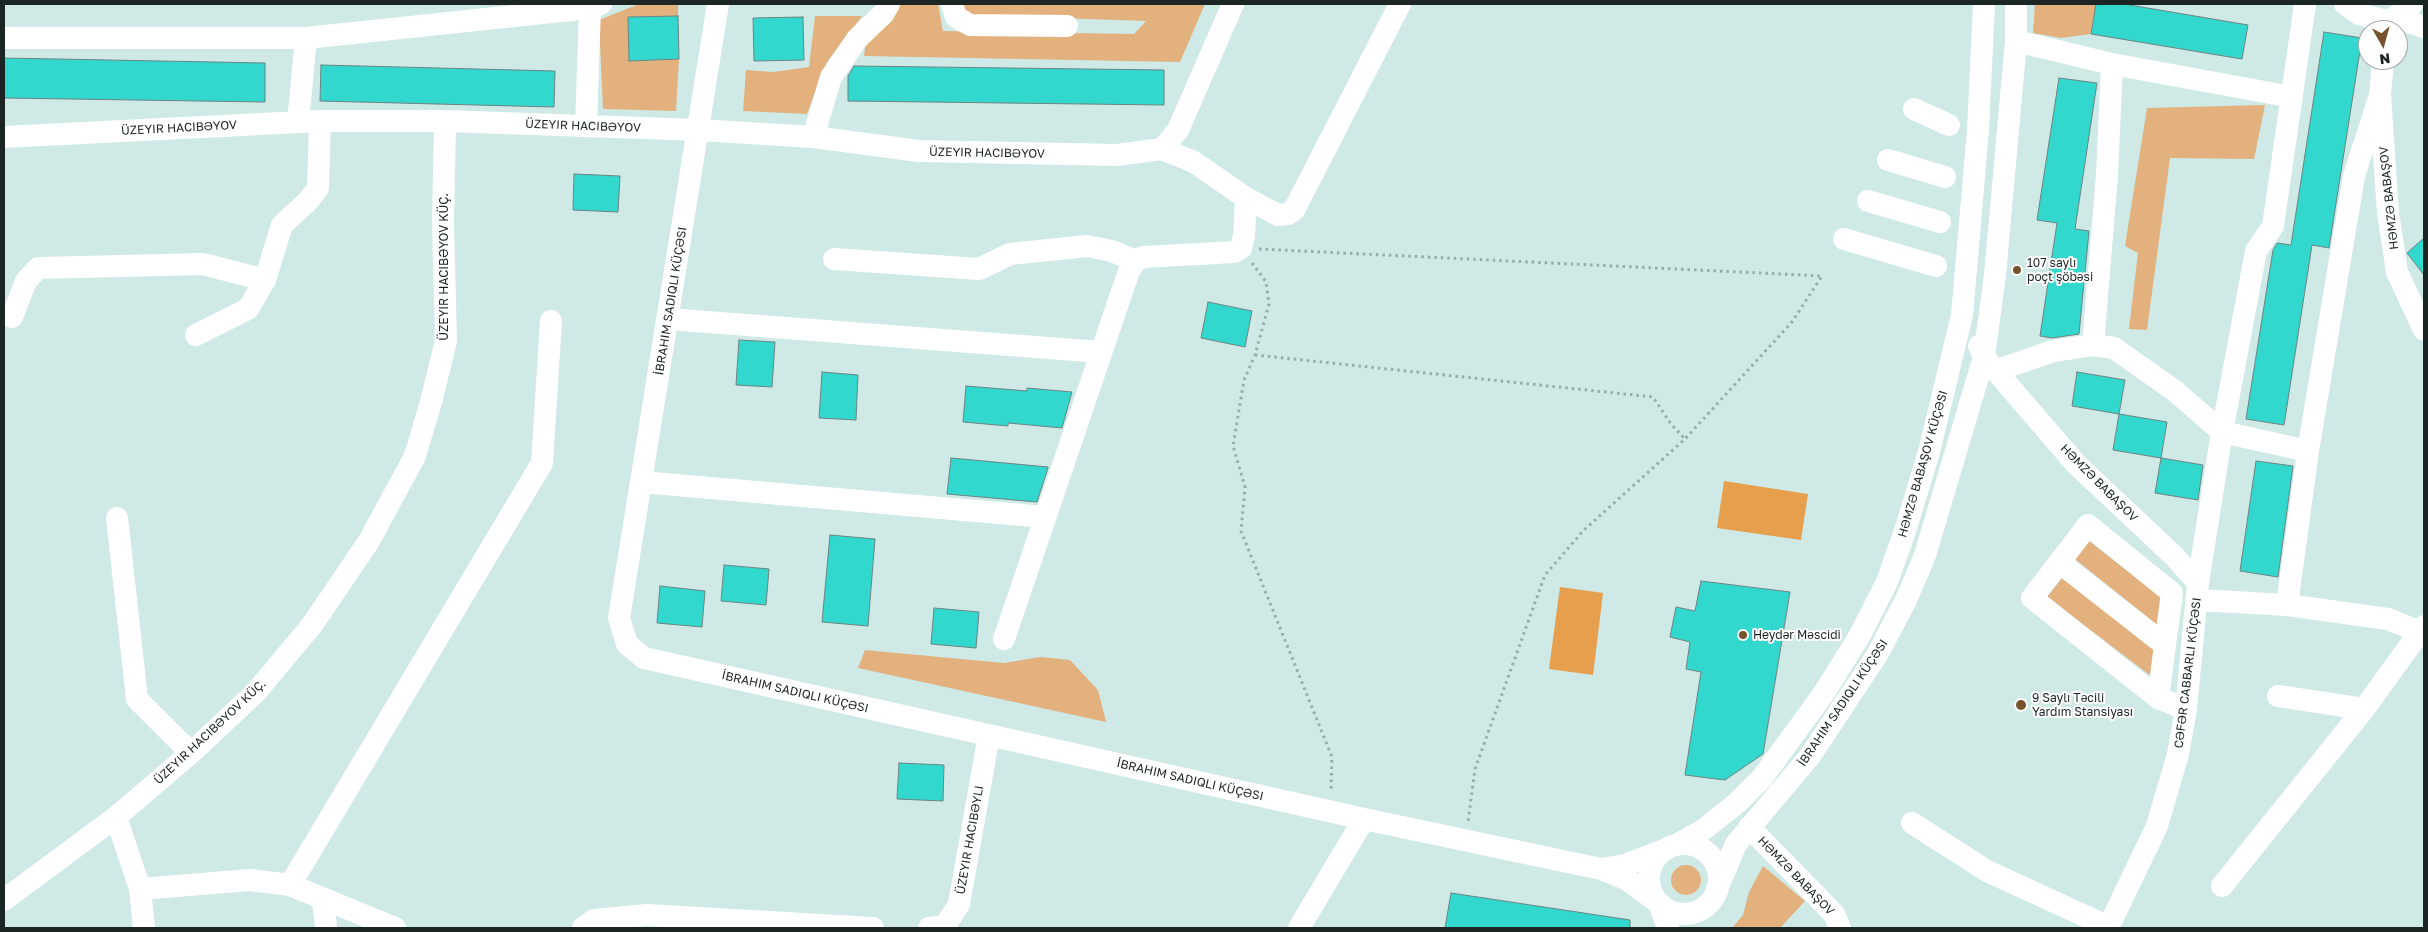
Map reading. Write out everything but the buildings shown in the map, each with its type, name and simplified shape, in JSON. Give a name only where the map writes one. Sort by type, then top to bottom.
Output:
[{"type":"street","points":[[718,4],[620,618],[627,644],[644,658],[1330,812],[1601,869],[1626,879],[1658,903],[1666,909],[1683,914],[1692,913],[1713,896],[1718,871],[1709,855],[1694,846],[1672,847],[1654,861],[1649,878],[1650,887],[1658,903],[1668,928]]},
{"type":"street","points":[[813,137],[831,77],[857,39],[883,14],[889,4]]},
{"type":"street","points":[[952,4],[956,17],[970,25],[1067,26]]},
{"type":"street","points":[[1162,149],[1178,130],[1233,4]]},
{"type":"street","points":[[4,136],[320,121],[445,121],[699,130],[813,137],[919,151],[1117,155],[1162,149],[1194,162],[1246,198],[1278,215],[1288,214],[1294,210],[1400,4]]},
{"type":"street","name":"HƏMZƏ BABAŞOV KÜÇƏSI","points":[[1601,869],[1639,861],[1672,847],[1703,830],[1737,803],[1762,778],[1824,694],[1860,635],[1887,582],[1929,452],[1962,315],[1978,130],[1984,4]]},
{"type":"street","points":[[1687,928],[1713,896],[1736,844],[1810,756],[1877,655],[1906,600],[1925,555],[1991,364],[1995,275],[2016,41],[2016,4]]},
{"type":"street","points":[[1912,823],[1987,870],[2109,928],[2157,826],[2178,754],[2186,709],[2198,592],[2222,432],[2256,251],[2273,226],[2305,4]]},
{"type":"street","points":[[2345,4],[2359,14],[2394,18],[2424,27]]},
{"type":"street","points":[[4,38],[306,38],[595,6],[586,126]]},
{"type":"street","points":[[298,122],[306,38]]},
{"type":"street","points":[[2016,41],[2112,64],[2292,97]]},
{"type":"street","points":[[2093,345],[2107,174],[2112,64]]},
{"type":"street","name":"HƏMZƏ BABAŞOV","points":[[2382,70],[2380,95],[2388,213],[2397,272],[2424,330]]},
{"type":"street","points":[[2287,605],[2308,450],[2354,176],[2380,95]]},
{"type":"street","points":[[1914,109],[1949,125]]},
{"type":"street","points":[[196,335],[248,309],[265,280],[282,225],[318,188],[320,121]]},
{"type":"street","points":[[4,900],[116,817],[191,753],[256,692],[312,624],[369,541],[415,456],[446,341],[443,221],[445,121]]},
{"type":"street","points":[[1888,160],[1945,177]]},
{"type":"street","points":[[1004,639],[1130,271],[1136,261],[1143,258],[1234,252],[1241,248],[1244,236],[1246,198]]},
{"type":"street","points":[[1868,201],[1940,222]]},
{"type":"street","points":[[1844,239],[1936,266]]},
{"type":"street","points":[[834,259],[979,269],[1010,254],[1087,246],[1112,251],[1136,261]]},
{"type":"street","points":[[12,317],[26,281],[38,268],[203,264],[265,280]]},
{"type":"street","name":"HƏMZƏ BABAŞOV","points":[[1962,315],[1991,364],[2076,464],[2175,557],[2198,592]]},
{"type":"street","points":[[668,319],[1101,352]]},
{"type":"street","points":[[290,885],[542,463],[552,320]]},
{"type":"street","points":[[1991,364],[2093,345],[2114,348],[2175,392],[2222,432],[2308,450]]},
{"type":"street","points":[[641,482],[1045,517]]},
{"type":"street","points":[[117,518],[137,699],[191,753]]},
{"type":"street","points":[[2158,698],[2172,593],[2088,525],[2032,598],[2158,698],[2186,709]]},
{"type":"street","points":[[2060,562],[2165,644]]},
{"type":"street","points":[[2198,592],[2388,619],[2422,629],[2364,709],[2222,886]]},
{"type":"street","points":[[2278,696],[2364,709]]},
{"type":"street","points":[[929,928],[944,926],[959,904],[989,735]]},
{"type":"street","points":[[116,817],[140,889],[144,928]]},
{"type":"street","points":[[1299,928],[1364,819]]},
{"type":"street","name":"HƏMZƏ BABAŞOV","points":[[1749,827],[1834,914],[1840,928]]},
{"type":"street","points":[[140,889],[250,880],[290,885],[395,928]]},
{"type":"street","points":[[323,899],[326,928]]},
{"type":"street","points":[[583,928],[594,920],[646,915],[873,928]]},
{"type":"path","points":[[1241,248],[1266,282],[1269,304],[1255,354],[1244,380],[1233,446],[1244,487],[1241,530],[1332,757],[1330,812]]},
{"type":"path","points":[[1241,248],[1822,276],[1792,322],[1685,439],[1583,531],[1545,575],[1475,769],[1466,841]]},
{"type":"path","points":[[1255,354],[1653,397],[1671,424],[1685,439]]},
{"type":"shaded area","points":[[639,4],[678,4],[678,16],[628,17],[629,61],[679,59],[676,111],[603,109],[599,20]]},
{"type":"shaded area","points":[[900,4],[938,4],[943,31],[1134,34],[1146,21],[967,15],[963,4],[1205,4],[1180,62],[864,56],[866,41],[892,21]]},
{"type":"shaded area","points":[[2035,4],[2096,4],[2091,34],[2061,38],[2033,33]]},
{"type":"shaded area","points":[[815,16],[862,16],[827,62],[807,114],[743,111],[746,70],[773,72],[809,67]]},
{"type":"shaded area","points":[[2265,105],[2254,159],[2170,158],[2147,330],[2129,329],[2138,253],[2125,246],[2147,108]]},
{"type":"shaded area","points":[[1724,481],[1808,494],[1801,540],[1717,528]]},
{"type":"shaded area","points":[[2089,541],[2161,597],[2157,625],[2075,559]]},
{"type":"shaded area","points":[[2063,577],[2154,646],[2151,676],[2047,597]]},
{"type":"shaded area","points":[[1560,587],[1603,593],[1593,675],[1549,669]]},
{"type":"shaded area","points":[[865,650],[1004,663],[1040,657],[1070,660],[1098,690],[1106,722],[858,668]]},
{"type":"shaded area","points":[[1686,865],[1697,869],[1701,880],[1697,891],[1686,895],[1675,891],[1671,880],[1675,869]]},
{"type":"shaded area","points":[[1763,866],[1805,901],[1780,928],[1732,928],[1743,915],[1749,892]]},
{"type":"place","name":"107 saylı poçt şöbəsi","points":[[2017,270]]},
{"type":"place","name":"Heydər Məscidi","points":[[1743,635]]},
{"type":"place","name":"9 Saylı Təcili Yardım Stansiyası","points":[[2021,705]]}]
